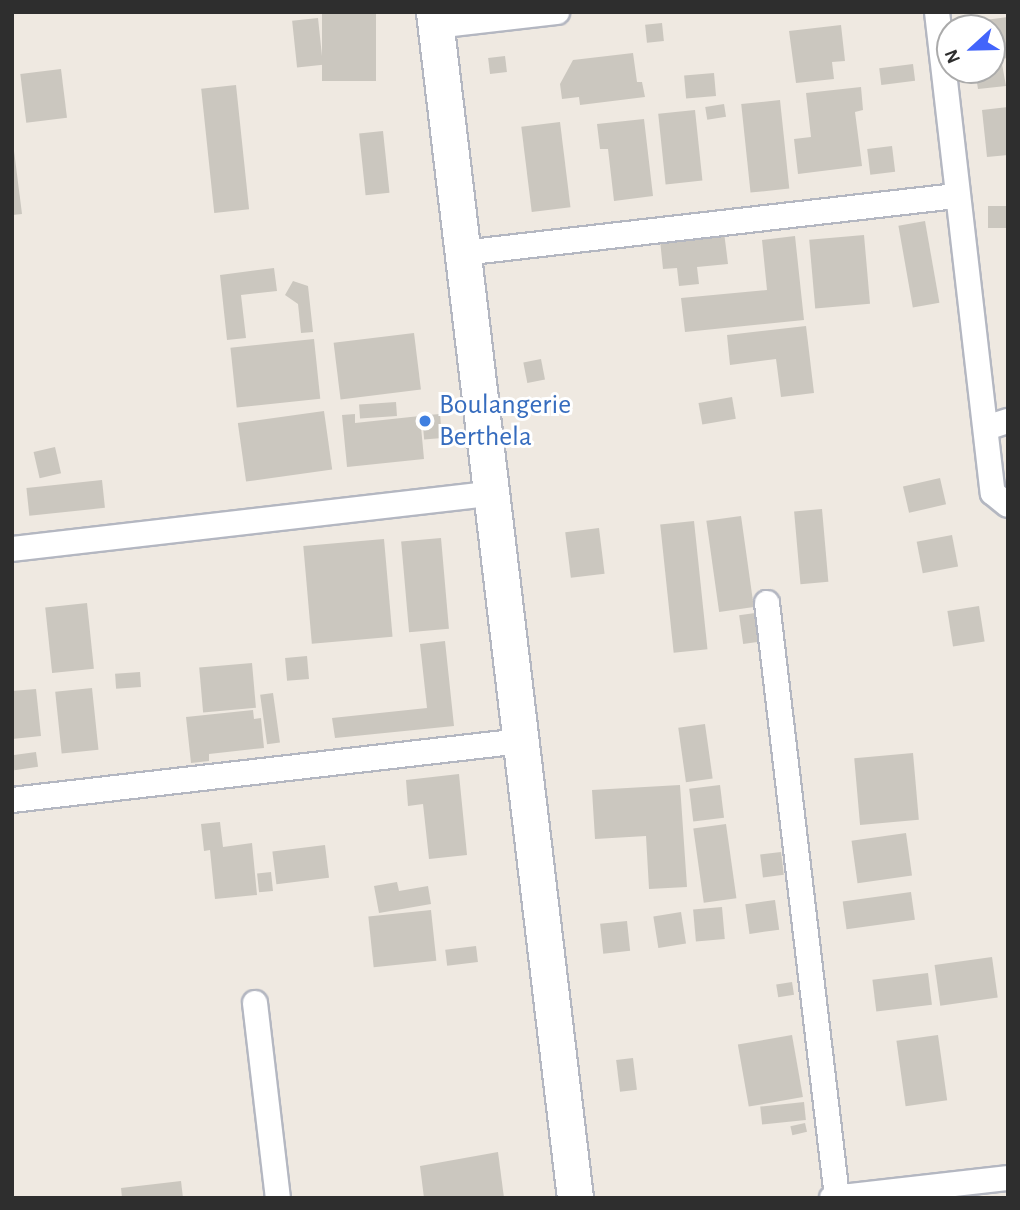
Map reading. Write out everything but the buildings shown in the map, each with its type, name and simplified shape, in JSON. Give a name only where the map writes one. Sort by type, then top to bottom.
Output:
[{"type":"main road","points":[[435,19],[575,1198]]},
{"type":"street","points":[[435,19],[557,12]]},
{"type":"street","points":[[937,12],[958,196],[997,424],[993,493],[1008,505]]},
{"type":"street","points":[[463,253],[958,196]]},
{"type":"street","points":[[12,549],[491,494]]},
{"type":"street","points":[[767,603],[837,1197]]},
{"type":"street","points":[[12,800],[521,741]]},
{"type":"street","points":[[255,1003],[278,1198]]},
{"type":"street","points":[[832,1198],[1008,1178]]},
{"type":"place","name":"Boulangerie Berthela","points":[[425,421]]}]
